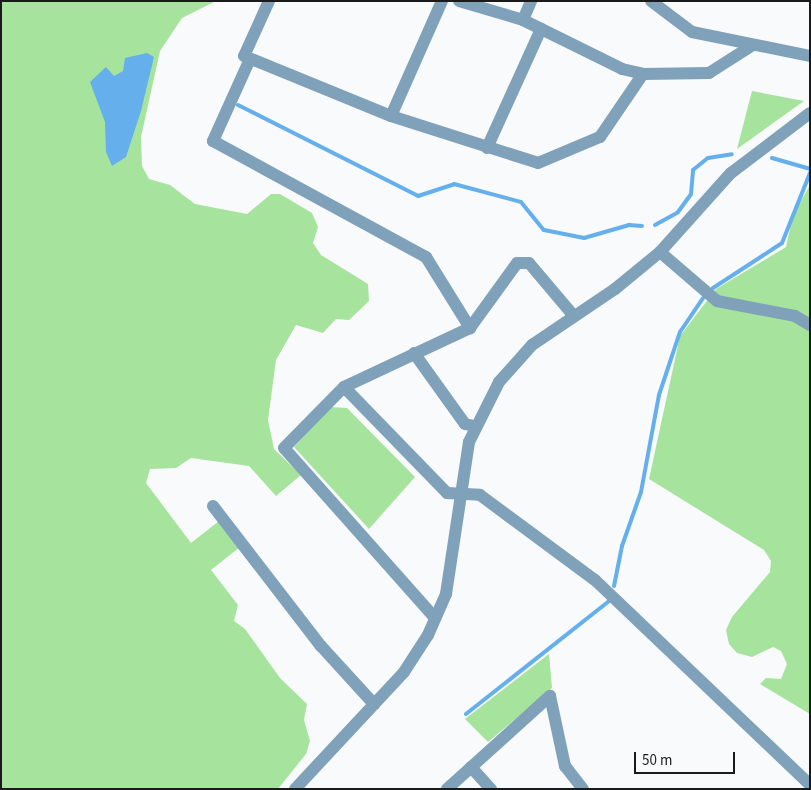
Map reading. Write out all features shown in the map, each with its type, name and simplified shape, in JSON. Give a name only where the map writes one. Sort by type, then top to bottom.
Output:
[{"type":"street","points":[[269,1],[244,56],[391,116],[538,163],[588,146],[600,137],[643,74]]},
{"type":"street","points":[[391,116],[442,1]]},
{"type":"street","points":[[459,1],[523,20],[622,69],[643,74],[709,73],[753,45]]},
{"type":"street","points":[[523,20],[531,1]]},
{"type":"street","points":[[651,1],[692,32],[810,56]]},
{"type":"street","points":[[487,148],[541,29]]},
{"type":"street","points":[[250,59],[214,141],[426,257],[470,328]]},
{"type":"street","points":[[295,789],[416,656],[436,618],[447,586],[460,494],[474,426],[515,362],[574,315],[660,252],[731,173],[810,112]]},
{"type":"street","points":[[660,252],[717,301],[795,316],[810,325]]},
{"type":"street","points":[[436,618],[284,448],[344,387],[470,328],[517,263],[530,263],[574,315]]},
{"type":"street","points":[[414,353],[465,424],[474,426]]},
{"type":"street","points":[[344,387],[447,493],[480,495],[595,580],[810,785]]},
{"type":"street","points":[[213,506],[321,646],[374,704]]},
{"type":"street","points":[[447,789],[550,696],[565,766],[583,789]]},
{"type":"street","points":[[471,767],[491,789]]},
{"type":"green space","points":[[1,1],[216,1],[182,18],[160,51],[141,137],[142,166],[149,179],[170,185],[195,204],[247,214],[271,194],[280,194],[312,213],[318,227],[313,243],[321,255],[368,284],[369,301],[349,320],[336,319],[323,333],[296,325],[276,360],[268,420],[274,449],[301,475],[276,496],[249,466],[191,458],[176,468],[150,469],[146,483],[191,543],[219,521],[240,547],[211,570],[238,605],[234,621],[245,629],[280,678],[307,704],[304,720],[310,741],[306,754],[278,789],[1,789]]},
{"type":"green space","points":[[752,91],[804,101],[737,149]]},
{"type":"green space","points":[[810,185],[810,714],[760,684],[766,678],[781,679],[787,664],[781,651],[773,647],[752,657],[737,653],[729,644],[726,630],[732,617],[770,572],[771,561],[764,550],[649,479],[680,336],[716,289],[786,247],[793,215]]},
{"type":"green space","points":[[331,407],[347,408],[415,477],[369,529],[294,447]]},
{"type":"green space","points":[[549,654],[552,688],[488,742],[465,719]]},
{"type":"water","points":[[147,53],[154,57],[141,111],[126,157],[112,166],[106,152],[105,122],[90,82],[106,67],[114,76],[123,71],[125,58]]},
{"type":"waterway","points":[[238,105],[418,196],[454,184],[521,202],[544,230],[584,238],[629,225],[642,226]]},
{"type":"waterway","points":[[655,225],[678,212],[691,194],[693,170],[708,158],[732,154]]},
{"type":"waterway","points":[[772,158],[810,169]]},
{"type":"waterway","points":[[713,288],[782,243],[810,173]]},
{"type":"waterway","points":[[614,586],[622,546],[641,492],[659,395],[680,332],[703,298]]},
{"type":"waterway","points":[[466,714],[609,601]]}]
